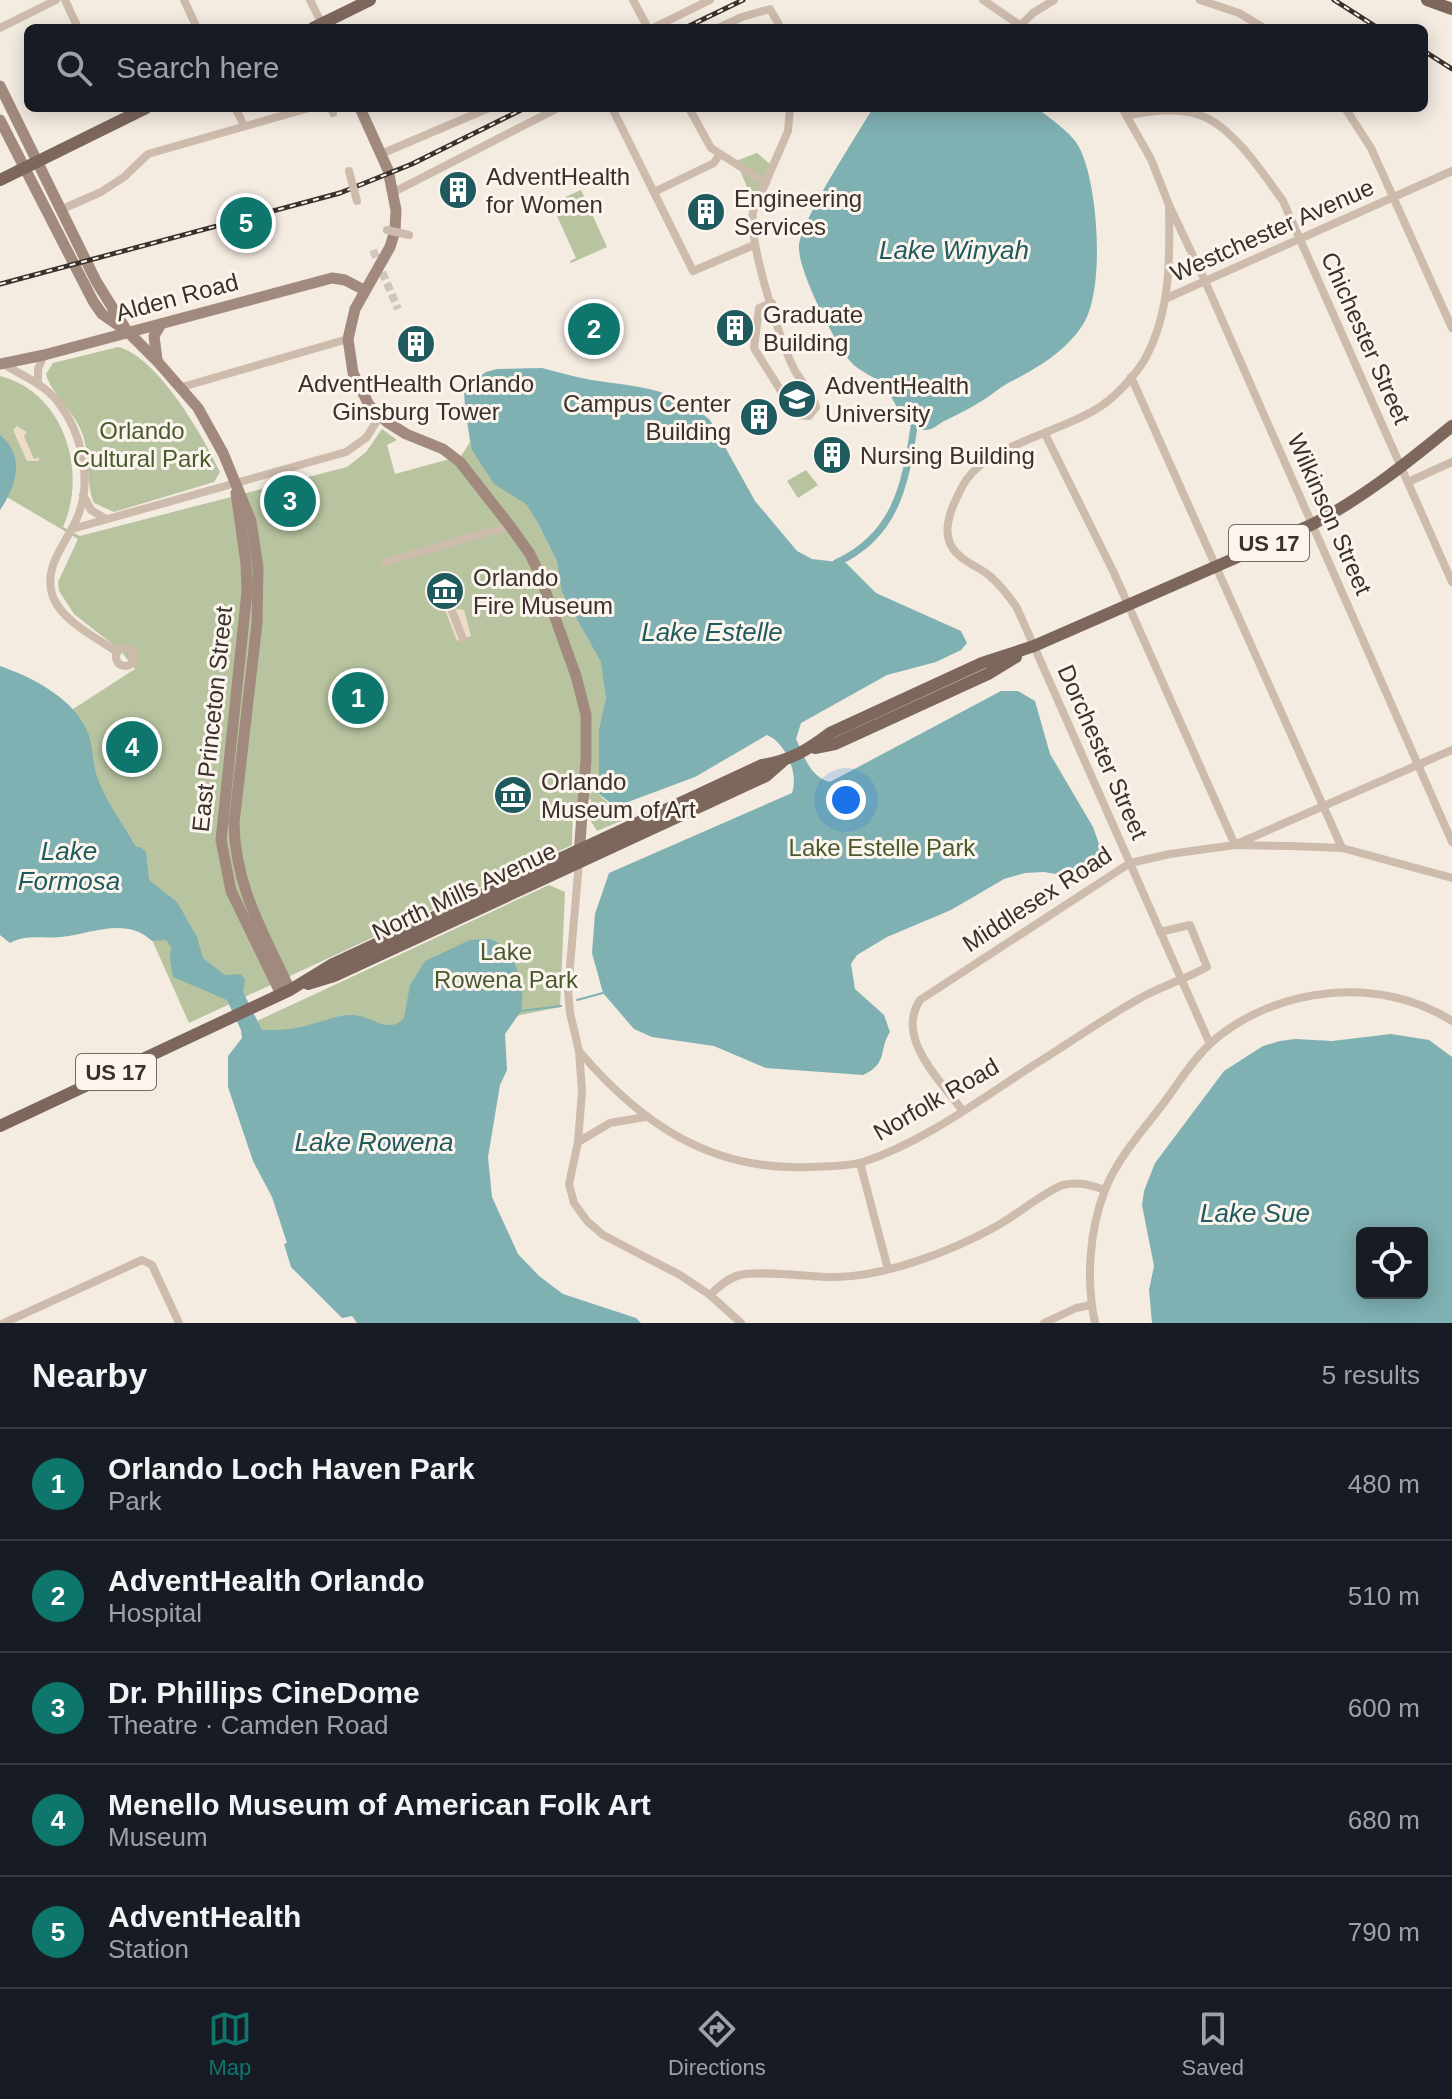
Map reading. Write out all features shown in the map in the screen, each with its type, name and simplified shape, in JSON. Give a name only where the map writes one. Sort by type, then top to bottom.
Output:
[{"type":"main road","points":[[326,24],[370,0]]},
{"type":"main road","points":[[1427,0],[1452,9]]},
{"type":"main road","points":[[0,180],[118,115]]},
{"type":"main road","name":"North Mills Avenue","points":[[286,992],[331,965],[762,765],[782,762],[808,750],[835,744],[988,674],[1034,646],[1313,524],[1358,499],[1452,426]]},
{"type":"main road","name":"North Mills Avenue","points":[[0,1126],[257,1005],[334,976],[766,776],[782,762]]},
{"type":"street","points":[[0,28],[56,0]]},
{"type":"street","points":[[65,0],[76,24]]},
{"type":"street","points":[[184,0],[195,24]]},
{"type":"street","points":[[310,0],[319,24]]},
{"type":"street","points":[[633,0],[648,24]]},
{"type":"street","points":[[659,24],[710,0]]},
{"type":"street","points":[[983,0],[1018,24]]},
{"type":"street","points":[[1024,24],[1033,13],[1054,0]]},
{"type":"street","points":[[1200,0],[1239,13],[1257,24]]},
{"type":"street","points":[[727,24],[770,9],[779,24]]},
{"type":"street","points":[[0,86],[30,165]]},
{"type":"street","points":[[237,112],[244,125]]},
{"type":"street","points":[[60,210],[101,192],[124,177],[148,154],[294,112]]},
{"type":"street","points":[[362,112],[381,154],[394,192],[396,210],[395,231],[385,261],[364,290],[355,309],[348,339],[354,374],[369,405],[380,416],[393,427],[437,445],[452,455],[510,526],[539,573],[582,694],[586,715],[586,759],[568,989],[579,1051],[582,1091],[578,1142],[569,1184],[574,1203],[587,1221],[603,1235],[680,1275],[710,1295],[741,1323]]},
{"type":"street","points":[[381,154],[480,112]]},
{"type":"street","points":[[394,192],[550,112]]},
{"type":"street","points":[[614,112],[693,271],[754,245]]},
{"type":"street","points":[[691,112],[711,148],[766,183]]},
{"type":"street","points":[[772,303],[759,308],[754,348],[793,410],[798,415],[809,416],[816,407],[814,400],[794,368],[754,245],[751,225],[753,212],[788,131],[790,112]]},
{"type":"street","name":"Wilkinson Street","points":[[1126,112],[1151,159],[1452,842]]},
{"type":"street","name":"Chichester Street","points":[[1183,112],[1207,118],[1234,140],[1283,201],[1452,582]]},
{"type":"street","points":[[1348,112],[1371,148],[1452,328]]},
{"type":"street","points":[[0,120],[30,165]]},
{"type":"street","points":[[654,192],[714,163],[719,155]]},
{"type":"street","name":"East Princeton Street","points":[[30,165],[60,210],[96,281],[128,332]]},
{"type":"street","name":"East Princeton Street","points":[[30,165],[102,314],[128,332],[182,387],[210,428],[235,484],[247,591],[234,823],[237,864],[249,904],[286,992]]},
{"type":"street","points":[[349,171],[357,201]]},
{"type":"street","name":"Westchester Avenue","points":[[957,497],[967,478],[984,462],[1106,403],[1144,359],[1167,298],[1452,171]]},
{"type":"street","name":"Wilkinson Street","points":[[1167,298],[1169,205]]},
{"type":"street","points":[[387,230],[409,235]]},
{"type":"street","name":"Alden Road","points":[[2,364],[332,278],[345,280],[364,290]]},
{"type":"street","points":[[92,342],[102,327],[102,314]]},
{"type":"street","points":[[157,361],[153,344],[161,324]]},
{"type":"street","points":[[182,387],[348,339]]},
{"type":"street","points":[[38,384],[38,369],[44,355]]},
{"type":"street","points":[[2,364],[38,384],[57,401],[80,447],[85,470],[79,514],[50,572],[53,598],[68,617],[117,652]]},
{"type":"street","points":[[1131,377],[1342,848]]},
{"type":"street","points":[[72,529],[346,452],[366,438],[380,416]]},
{"type":"street","points":[[1045,434],[1128,604],[1235,845],[1452,750]]},
{"type":"street","points":[[1408,482],[1452,462]]},
{"type":"street","points":[[82,494],[91,510],[107,519]]},
{"type":"street","name":"Dorchester Street","points":[[957,497],[948,518],[951,546],[959,556],[988,574],[1005,590],[1017,608],[1210,1044]]},
{"type":"street","points":[[385,562],[510,526]]},
{"type":"street","points":[[449,603],[463,639]]},
{"type":"street","name":"Middlesex Road","points":[[962,1110],[919,1051],[913,1037],[912,1011],[920,1000],[1130,863],[1235,845],[1342,848],[1452,878]]},
{"type":"street","points":[[1160,932],[1190,925],[1207,967],[1183,980]]},
{"type":"street","name":"Norfolk Road","points":[[579,1051],[608,1085],[645,1117],[674,1136],[720,1155],[747,1163],[786,1168],[860,1163],[926,1133],[1145,996],[1183,980]]},
{"type":"street","points":[[1095,1323],[1091,1305],[1090,1265],[1093,1235],[1105,1190],[1136,1139],[1210,1044],[1241,1020],[1285,1001],[1329,992],[1353,992],[1409,1002],[1452,1021]]},
{"type":"street","points":[[578,1142],[610,1123],[645,1117]]},
{"type":"street","points":[[860,1163],[888,1269]]},
{"type":"street","points":[[710,1295],[728,1280],[744,1274],[841,1277],[888,1269],[961,1244],[1066,1184],[1082,1183],[1105,1190]]},
{"type":"street","points":[[4,1323],[142,1260],[152,1265],[179,1323]]},
{"type":"street","points":[[1044,1323],[1076,1308],[1091,1305]]},
{"type":"green space","points":[[757,153],[771,165],[753,201],[736,161]]},
{"type":"green space","points":[[581,190],[607,247],[571,263],[576,258],[554,209],[545,212],[543,207]]},
{"type":"green space","name":"Orlando Cultural Park","points":[[118,347],[148,365],[178,400],[220,472],[214,482],[114,512],[94,503],[82,433],[46,374],[53,363]]},
{"type":"green space","points":[[0,376],[22,385],[40,398],[55,416],[65,436],[73,482],[63,527],[80,536],[347,467],[366,452],[382,429],[397,440],[387,445],[395,474],[461,456],[470,442],[467,420],[517,483],[610,639],[599,795],[612,806],[630,803],[635,815],[597,831],[590,820],[591,799],[573,806],[572,845],[189,1023],[141,915],[36,733],[135,669],[120,650],[74,614],[59,591],[58,582],[78,539],[0,493]]},
{"type":"green space","points":[[806,470],[818,485],[798,498],[787,481]]},
{"type":"green space","name":"Lake Rowena Park","points":[[549,885],[565,892],[560,1007],[278,1064],[257,1021]]},
{"type":"shaded area","points":[[17,426],[27,432],[24,436],[34,459],[39,457],[39,461],[27,461],[13,430]]},
{"type":"shaded area","points":[[454,601],[456,609],[464,610],[471,636],[457,641],[443,605]]},
{"type":"water","name":"Lake Winyah","points":[[871,112],[1042,112],[1077,143],[1091,187],[1097,265],[1090,310],[1082,326],[1043,363],[977,404],[929,430],[909,425],[884,386],[850,361],[835,339],[804,271],[799,246],[802,234],[831,177]]},
{"type":"water","name":"Lake Estelle","points":[[542,368],[654,390],[696,409],[710,420],[755,501],[797,551],[812,559],[846,563],[876,593],[961,631],[967,643],[961,650],[936,662],[887,675],[801,723],[796,739],[817,776],[830,782],[1001,691],[1018,691],[1035,701],[1050,754],[1093,827],[1100,847],[1099,861],[1092,875],[1079,878],[1044,872],[1004,879],[951,910],[887,937],[857,955],[851,964],[855,989],[884,1015],[890,1032],[880,1061],[863,1075],[766,1068],[714,1046],[652,1037],[634,1029],[603,993],[592,953],[595,914],[609,873],[792,793],[794,777],[785,752],[767,735],[695,777],[628,802],[613,805],[599,794],[599,730],[606,698],[601,662],[562,592],[557,561],[537,521],[526,504],[494,484],[472,450],[465,408],[464,391],[467,384],[486,372]]},
{"type":"water","points":[[0,435],[13,452],[16,472],[0,510]]},
{"type":"water","name":"Lake Rowena","points":[[0,666],[51,691],[82,721],[90,739],[97,776],[111,807],[136,847],[146,852],[149,880],[177,902],[197,937],[203,958],[225,975],[241,974],[245,980],[243,992],[262,1030],[296,1028],[351,1015],[392,1025],[404,1018],[410,985],[425,961],[470,940],[490,939],[510,949],[523,987],[521,1011],[505,1034],[507,1070],[500,1085],[488,1157],[492,1197],[518,1254],[539,1276],[563,1294],[636,1318],[641,1323],[357,1323],[352,1316],[342,1318],[291,1267],[284,1244],[287,1243],[272,1197],[253,1161],[228,1087],[228,1056],[242,1038],[227,1000],[173,977],[171,947],[166,940],[152,941],[131,929],[108,928],[10,943],[0,935]]},
{"type":"water","name":"Lake Sue","points":[[1391,1034],[1429,1040],[1452,1057],[1452,1323],[1152,1323],[1149,1290],[1154,1266],[1142,1205],[1155,1163],[1224,1071],[1263,1046],[1295,1039],[1332,1041]]},
{"type":"waterway","points":[[836,563],[872,539],[894,507],[906,470],[914,427]]},
{"type":"waterway","points":[[577,1000],[603,993]]},
{"type":"waterway","points":[[521,1011],[561,1006]]},
{"type":"tunnel","points":[[373,250],[398,309]]},
{"type":"railway","points":[[693,24],[743,0]]},
{"type":"railway","points":[[1334,0],[1372,24]]},
{"type":"railway","points":[[1428,54],[1452,69]]},
{"type":"railway","points":[[0,284],[340,193],[412,164],[517,112]]},
{"type":"place","name":"AdventHealth for Women","points":[[458,190]]},
{"type":"place","name":"Engineering Services","points":[[706,212]]},
{"type":"place","name":"AdventHealth","points":[[246,223]]},
{"type":"place","name":"Graduate Building","points":[[735,328]]},
{"type":"place","name":"AdventHealth Orlando","points":[[594,329]]},
{"type":"place","name":"AdventHealth Orlando Ginsburg Tower","points":[[416,344]]},
{"type":"place","name":"AdventHealth University","points":[[797,399]]},
{"type":"place","name":"Campus Center Building","points":[[759,417]]},
{"type":"place","name":"Nursing Building","points":[[832,455]]},
{"type":"place","name":"Dr. Phillips CineDome","points":[[290,501]]},
{"type":"place","name":"Orlando Fire Museum","points":[[445,591]]},
{"type":"place","name":"Orlando Loch Haven Park","points":[[358,698]]},
{"type":"place","name":"Menello Museum of American Folk Art","points":[[132,747]]},
{"type":"place","name":"Orlando Museum of Art","points":[[513,795]]},
{"type":"park label","name":"Lake Estelle Park","points":[[882,847]]},
{"type":"water label","name":"Lake Formosa","points":[[69,866]]}]
